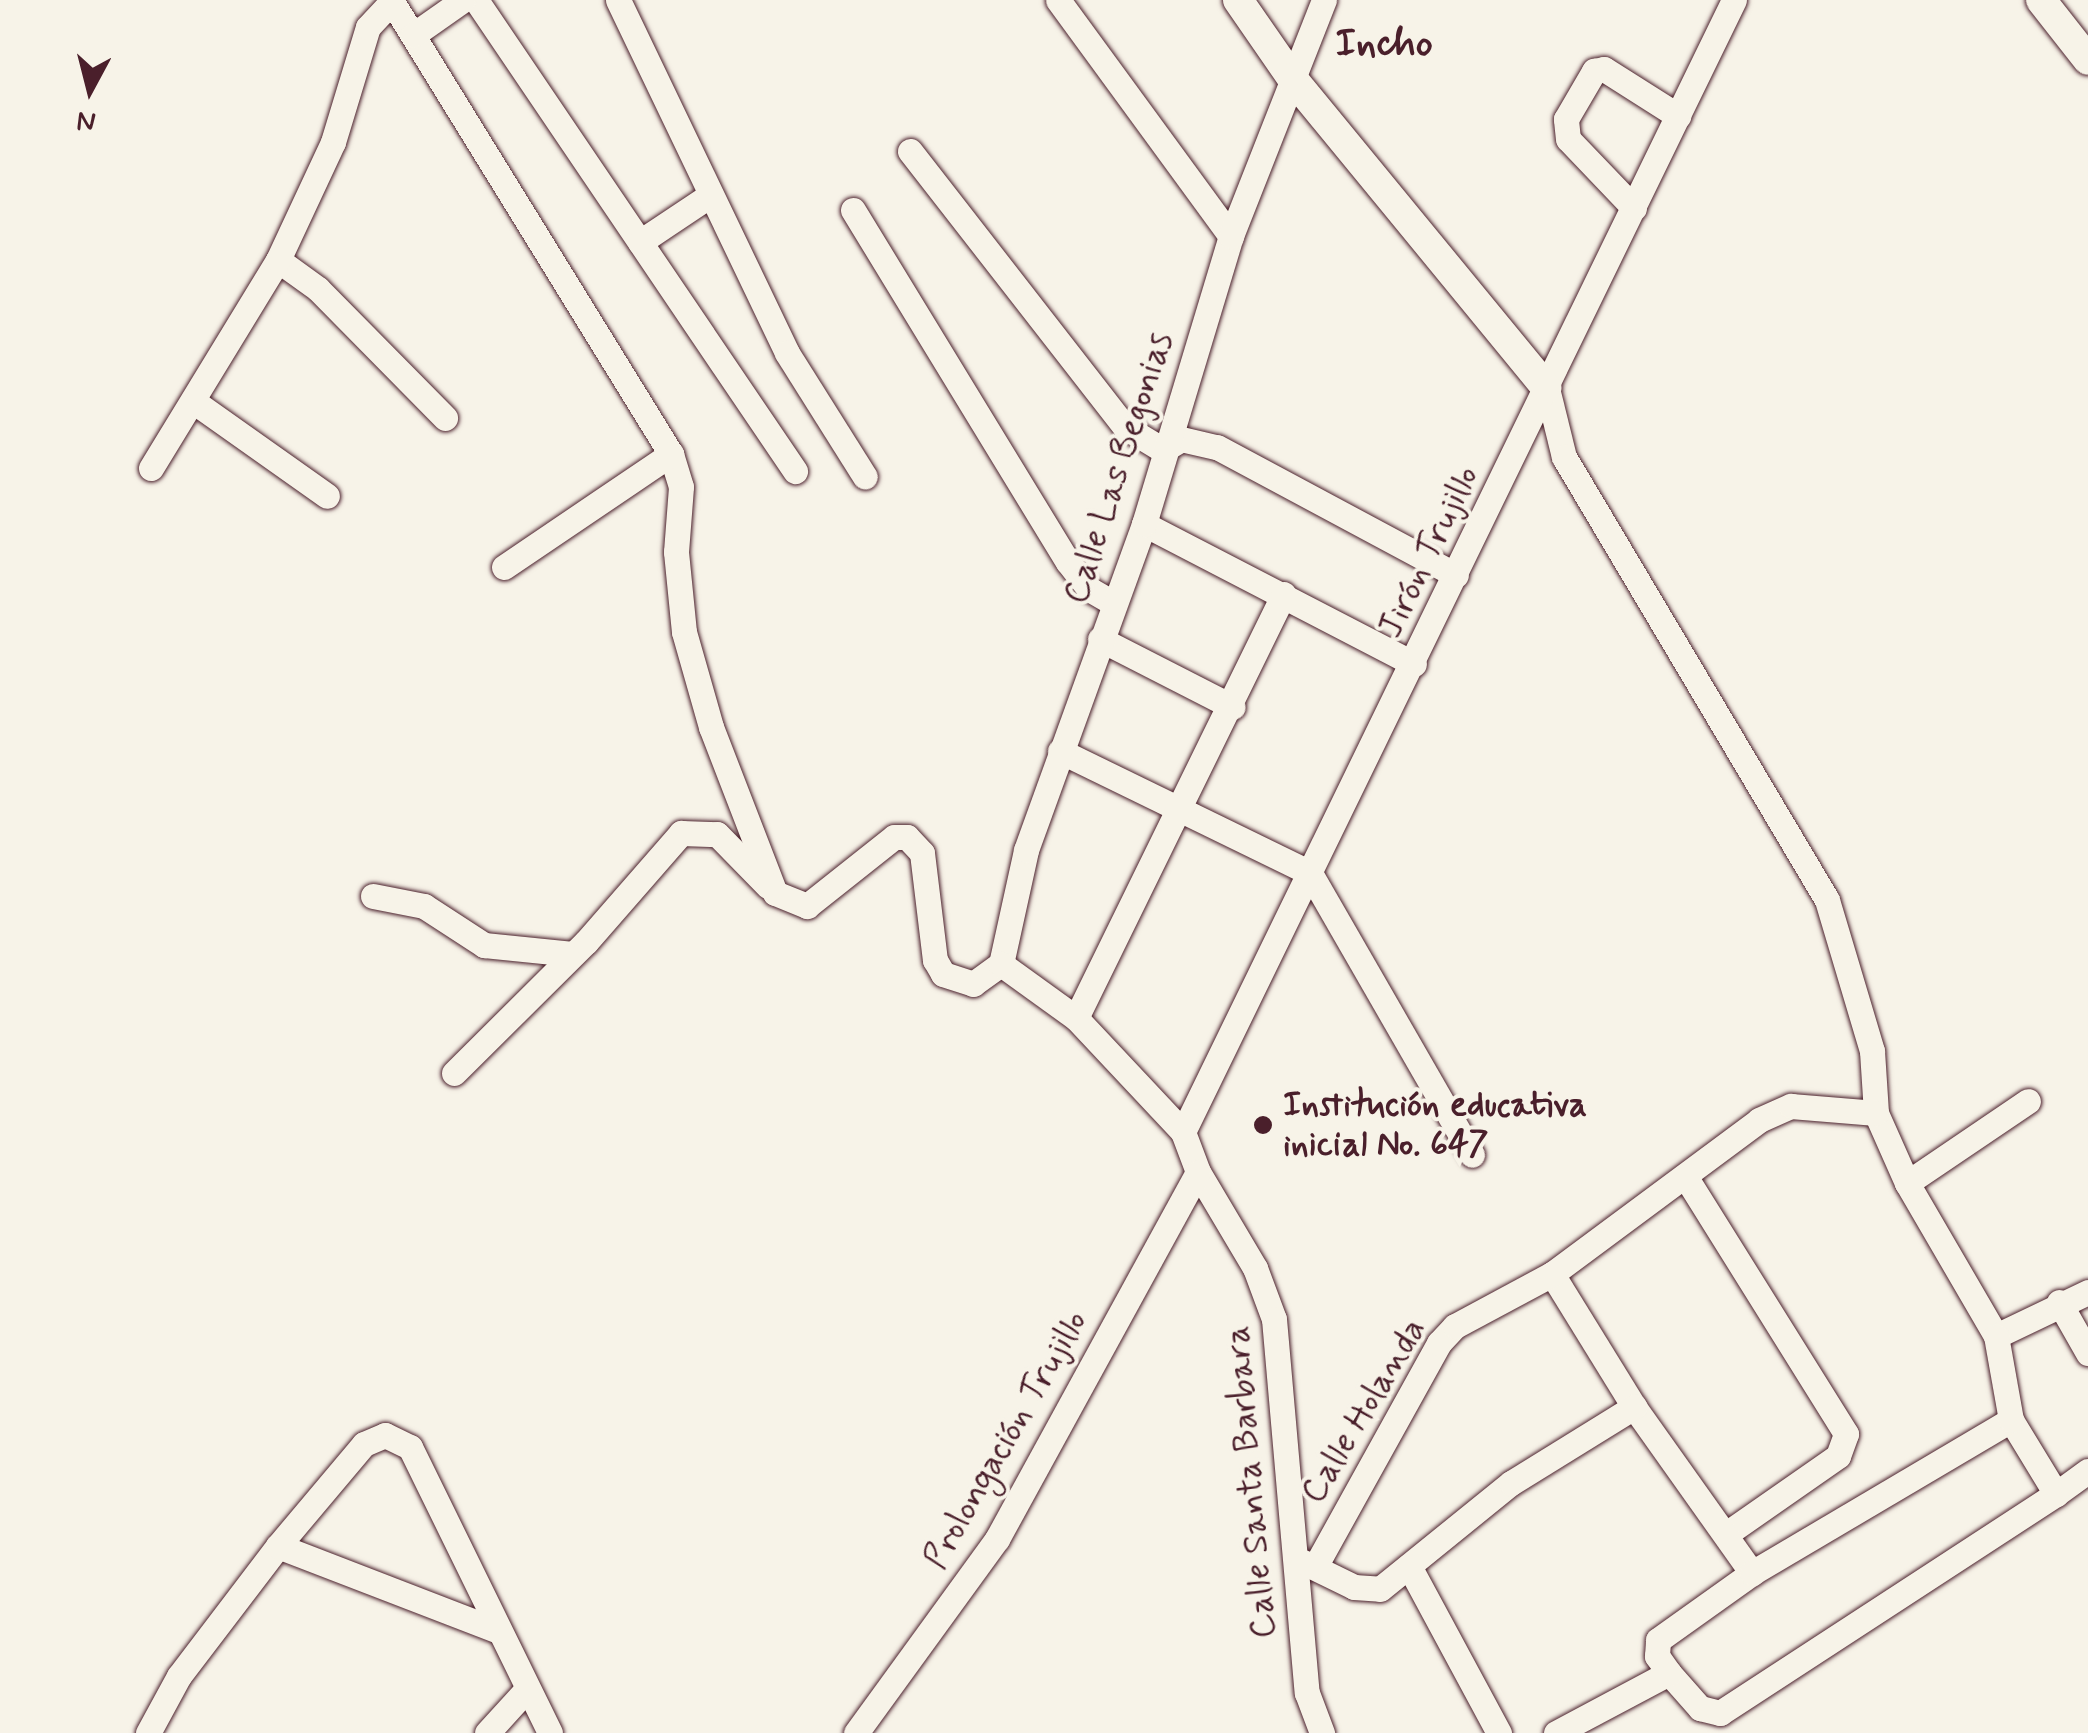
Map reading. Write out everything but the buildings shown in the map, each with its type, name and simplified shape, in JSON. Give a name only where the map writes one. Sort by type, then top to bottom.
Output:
[{"type":"main road","points":[[1238,0],[1292,78],[1547,388]]},
{"type":"main road","points":[[2041,0],[2088,60]]},
{"type":"street","points":[[413,35],[463,0]]},
{"type":"street","points":[[476,0],[795,471]]},
{"type":"street","points":[[618,0],[787,353],[865,477]]},
{"type":"street","points":[[1058,0],[1231,236]]},
{"type":"street","name":"Calle Las Begonias","points":[[1001,964],[1026,850],[1144,524],[1162,450],[1231,236],[1324,0]]},
{"type":"street","name":"Jirón Trujillo","points":[[1182,1132],[1414,664],[1734,0]]},
{"type":"street","points":[[151,468],[278,260],[333,142],[368,27],[392,1],[671,454],[682,504],[676,552],[684,632],[711,727],[775,892]]},
{"type":"street","points":[[1634,208],[1568,140],[1566,118],[1594,72],[1604,69],[1678,116]]},
{"type":"street","points":[[910,151],[1125,428],[1162,450],[1181,439],[1217,448],[1456,575]]},
{"type":"street","points":[[640,242],[709,196]]},
{"type":"street","points":[[853,210],[1068,562],[1089,589],[1113,603]]},
{"type":"street","points":[[278,260],[318,289],[445,418]]},
{"type":"street","points":[[1547,388],[1564,457],[1827,900],[1872,1051],[1876,1112],[1907,1183],[1996,1336],[2012,1420],[2056,1494]]},
{"type":"street","points":[[193,400],[327,496]]},
{"type":"street","points":[[504,567],[671,454]]},
{"type":"street","points":[[1144,524],[1414,664]]},
{"type":"street","points":[[1076,1018],[1233,706],[1284,594]]},
{"type":"street","points":[[1100,639],[1233,706]]},
{"type":"street","points":[[1060,751],[1310,874],[1472,1155]]},
{"type":"street","points":[[454,1073],[574,954],[690,829],[717,834],[775,892],[793,905],[807,906],[894,837],[907,837],[922,853],[936,960],[943,974],[973,984],[1001,964]]},
{"type":"street","points":[[374,896],[424,906],[484,945],[574,954]]},
{"type":"street","name":"Calle Santa Barbara","points":[[1001,964],[1076,1018],[1182,1132],[1198,1172],[1256,1268],[1274,1318],[1296,1525],[1307,1563],[1307,1693],[1322,1733]]},
{"type":"street","points":[[1907,1183],[2028,1102]]},
{"type":"street","name":"Calle Holanda","points":[[1307,1563],[1356,1500],[1439,1343],[1455,1326],[1552,1274],[1760,1120],[1791,1106],[1876,1112]]},
{"type":"street","name":"Prolongación Trujillo","points":[[856,1733],[996,1539],[1198,1172]]},
{"type":"street","points":[[1685,1176],[1846,1434],[1838,1456],[1726,1534]]},
{"type":"street","points":[[1552,1274],[1634,1407],[1752,1573]]},
{"type":"street","points":[[1996,1336],[2059,1302],[2088,1292]]},
{"type":"street","points":[[2059,1302],[2088,1353]]},
{"type":"street","points":[[1307,1563],[1366,1590],[1380,1589],[1511,1483],[1634,1407]]},
{"type":"street","points":[[2012,1420],[1752,1573],[1658,1640],[1657,1656],[1668,1673],[1700,1708],[1720,1712],[2088,1471]]},
{"type":"street","points":[[148,1733],[179,1676],[278,1546],[364,1444],[392,1435],[410,1447],[550,1733]]},
{"type":"street","points":[[1296,1525],[1331,1532]]},
{"type":"street","points":[[278,1546],[498,1631]]},
{"type":"street","points":[[1408,1566],[1499,1733]]},
{"type":"street","points":[[1556,1733],[1668,1673]]},
{"type":"street","points":[[487,1733],[527,1689]]},
{"type":"place","name":"Institución educativa inicial No. 647","points":[[1263,1125]]},
{"type":"district","name":"Incho","points":[[1384,44]]}]
